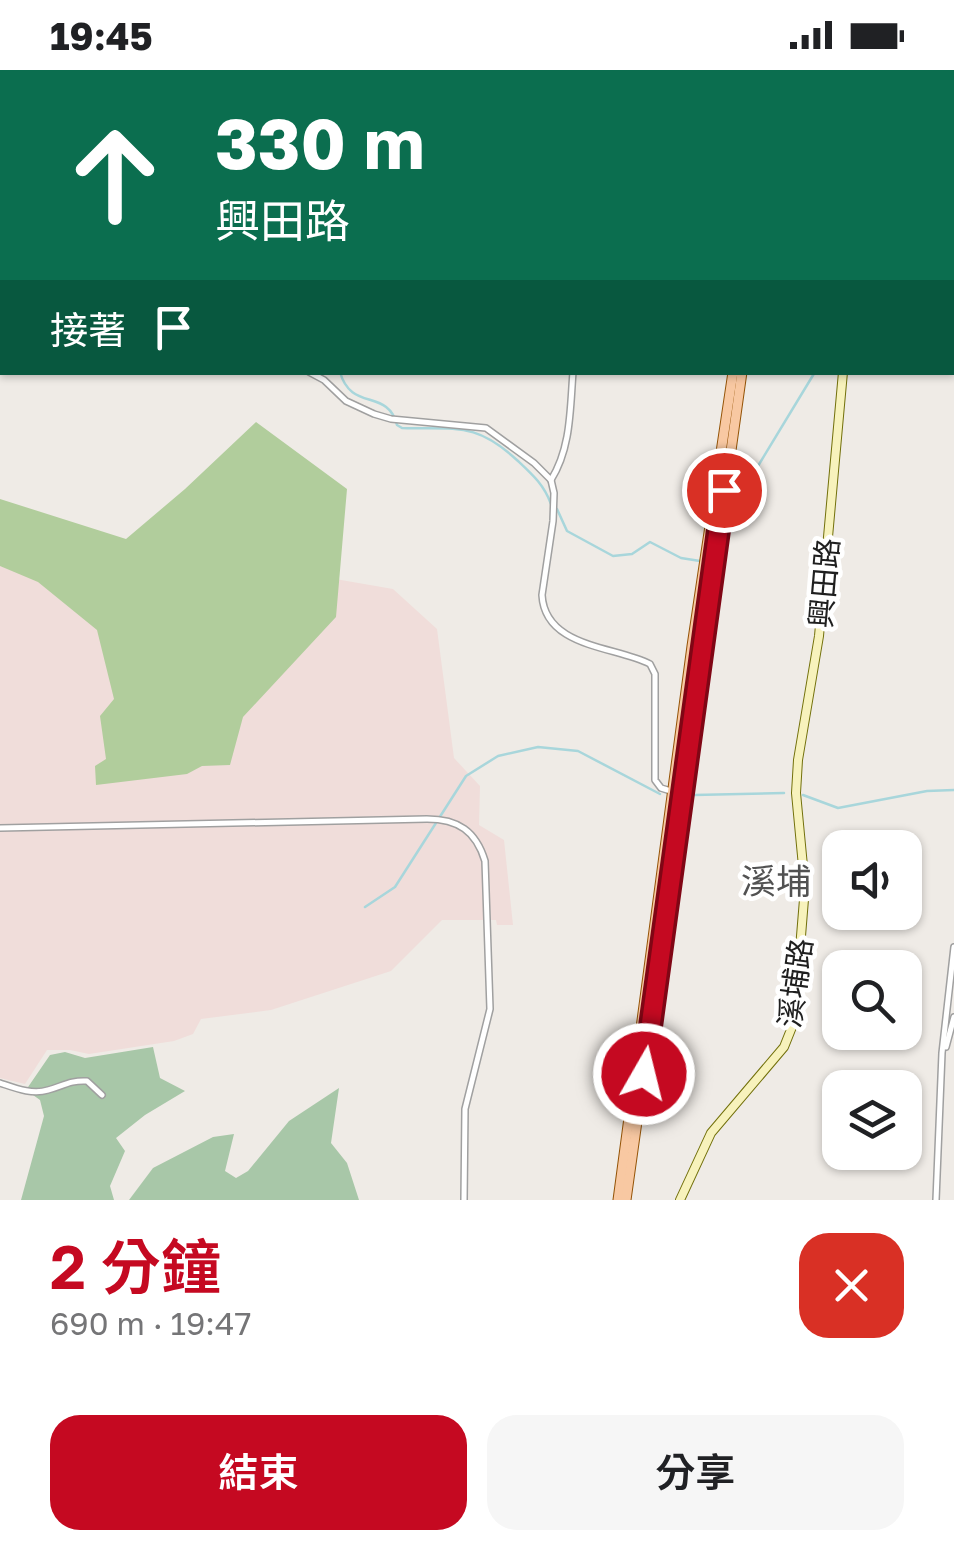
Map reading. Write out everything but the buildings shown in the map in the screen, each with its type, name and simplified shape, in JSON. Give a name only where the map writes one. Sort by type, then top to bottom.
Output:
[{"type":"main road","points":[[626,1200],[732,375]]},
{"type":"main road","points":[[618,1200],[742,375]]},
{"type":"street","points":[[315,375],[346,401],[391,419],[486,428],[534,463],[550,480],[554,506],[542,602],[552,621],[575,640],[644,660],[654,668],[655,780],[661,788],[677,793]]},
{"type":"street","points":[[550,480],[561,464],[566,445],[574,375]]},
{"type":"street","name":"興田路","points":[[796,793],[819,636],[843,375]]},
{"type":"street","name":"溪埔路","points":[[680,1200],[711,1132],[791,1036],[805,918],[803,846],[796,793]]},
{"type":"street","points":[[0,828],[434,818],[465,827],[481,848],[490,1009],[465,1109],[464,1200]]},
{"type":"street","points":[[936,1200],[942,1053],[954,947]]},
{"type":"street","points":[[942,1053],[949,1042],[954,1016]]},
{"type":"street","points":[[0,1082],[24,1091],[87,1080],[102,1095]]},
{"type":"shaded area","points":[[0,537],[266,567],[393,589],[437,629],[454,758],[480,786],[479,825],[504,840],[513,925],[497,925],[496,920],[442,920],[391,971],[271,1010],[201,1019],[193,1034],[174,1041],[89,1054],[47,1050],[25,1084],[0,1078]]},
{"type":"green space","points":[[256,422],[347,489],[336,617],[243,717],[230,765],[202,766],[187,774],[96,785],[95,766],[106,759],[100,716],[114,699],[97,630],[38,582],[0,566],[0,499],[126,539]]},
{"type":"green space","points":[[153,1047],[160,1078],[185,1091],[116,1138],[125,1151],[110,1186],[114,1200],[21,1200],[44,1116],[40,1100],[26,1090],[50,1055],[65,1052],[85,1058]]},
{"type":"green space","points":[[339,1088],[331,1143],[347,1163],[359,1200],[129,1200],[153,1168],[213,1137],[234,1134],[225,1171],[236,1178],[248,1171],[289,1121]]},
{"type":"waterway","points":[[341,375],[352,392],[386,407],[402,428],[464,430],[489,439],[533,476],[551,504]]},
{"type":"waterway","points":[[725,528],[740,510],[755,471],[813,375]]},
{"type":"waterway","points":[[557,509],[567,531],[613,556],[632,554],[650,542],[681,558],[700,561]]},
{"type":"waterway","points":[[365,907],[395,887],[466,776],[498,756],[538,747],[578,751],[660,794]]},
{"type":"waterway","points":[[803,795],[838,808],[927,791],[954,790]]},
{"type":"waterway","points":[[694,795],[784,793]]},
{"type":"district","name":"溪埔","points":[[776,881]]},
{"type":"route","points":[[644,1074],[724,490]]}]
